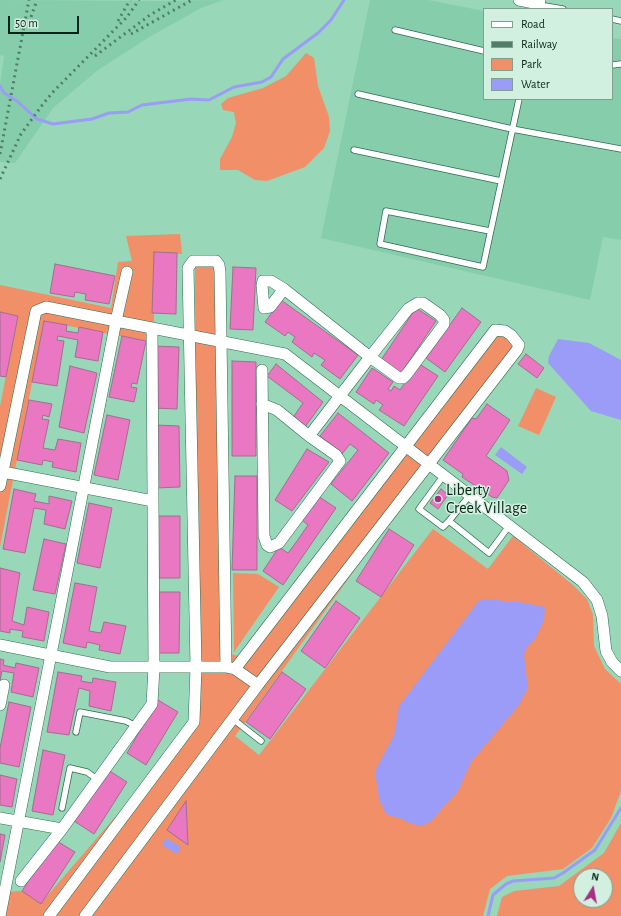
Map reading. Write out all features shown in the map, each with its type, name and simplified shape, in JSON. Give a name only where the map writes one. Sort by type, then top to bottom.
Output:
[{"type":"street","points":[[519,0],[539,4]]},
{"type":"street","points":[[49,916],[194,722],[196,667],[189,334],[190,264],[193,261],[211,261],[219,265],[220,272],[220,340],[230,668]]},
{"type":"street","points":[[0,916],[4,878],[19,821],[116,321],[127,272]]},
{"type":"street","points":[[284,289],[370,357],[395,377],[403,378],[444,324],[444,320],[432,308],[423,303],[412,305],[370,357],[340,395],[310,436]]},
{"type":"street","points":[[0,486],[36,311],[46,307],[285,354],[406,445],[509,526],[569,570],[588,588],[597,600],[602,616],[606,651],[612,662],[621,671]]},
{"type":"street","points":[[21,881],[62,829],[152,704],[154,667],[152,328]]},
{"type":"street","points":[[85,916],[258,685],[517,350],[518,345],[511,335],[505,331],[495,330],[230,668]]},
{"type":"street","points":[[262,370],[262,404],[264,536],[267,545],[270,547],[279,543],[340,461],[336,455],[277,410],[262,404]]},
{"type":"street","points":[[3,472],[153,501]]},
{"type":"street","points":[[0,645],[110,667],[230,668],[258,685]]},
{"type":"street","points":[[0,705],[4,685]]},
{"type":"street","points":[[0,818],[62,829]]},
{"type":"lane","points":[[539,4],[558,8]]},
{"type":"lane","points":[[396,30],[483,51]]},
{"type":"lane","points":[[358,94],[512,129],[621,150]]},
{"type":"lane","points":[[490,231],[386,211],[380,244],[483,267],[519,100]]},
{"type":"lane","points":[[354,150],[501,181]]},
{"type":"lane","points":[[444,475],[418,509],[443,527],[470,495]]},
{"type":"lane","points":[[449,521],[489,553],[509,526]]},
{"type":"lane","points":[[76,732],[80,712],[126,721],[137,726]]},
{"type":"lane","points":[[233,719],[261,740]]},
{"type":"lane","points":[[62,808],[70,768],[87,772],[98,780]]},
{"type":"shaded area","points":[[0,0],[223,0],[201,8],[151,36],[98,70],[53,108],[15,163],[0,162],[0,84],[4,56],[0,55]]},
{"type":"shaded area","points":[[370,0],[428,0],[483,11],[483,100],[613,100],[613,38],[621,39],[621,240],[603,237],[590,300],[321,238]]},
{"type":"green space","points":[[306,53],[314,58],[318,86],[329,117],[330,131],[324,148],[305,167],[267,181],[255,180],[238,170],[220,170],[220,159],[232,137],[236,123],[234,112],[223,110],[221,104],[228,98],[263,88],[286,76]]},
{"type":"green space","points":[[180,234],[182,254],[154,252],[154,346],[145,341],[44,321],[0,547],[0,406],[18,316],[0,312],[0,285],[111,308],[118,262],[132,261],[126,236]]},
{"type":"green space","points":[[216,265],[223,652],[247,658],[496,332],[516,346],[235,736],[259,755],[433,529],[488,569],[513,536],[574,586],[587,599],[593,615],[594,646],[605,669],[621,684],[621,791],[611,818],[592,848],[563,869],[507,876],[490,889],[483,916],[0,916],[0,892],[22,891],[41,903],[197,722],[195,266]]},
{"type":"green space","points":[[536,388],[556,397],[539,435],[518,426]]},
{"type":"green space","points":[[233,573],[258,574],[279,587],[234,652]]},
{"type":"green space","points":[[621,823],[621,916],[497,916],[502,897],[514,891],[559,886],[573,876],[573,908],[613,908],[613,868],[584,868],[604,853]]},
{"type":"water","points":[[558,339],[589,343],[621,360],[621,420],[591,411],[548,363],[549,356]]},
{"type":"water","points":[[501,447],[527,467],[522,474],[495,455]]},
{"type":"water","points":[[480,599],[498,599],[504,602],[519,602],[545,607],[544,620],[535,639],[527,647],[524,655],[528,688],[519,705],[471,762],[458,791],[430,822],[420,826],[386,814],[379,799],[375,771],[394,735],[399,706]]},
{"type":"water","points":[[166,838],[181,847],[177,854],[162,845]]},
{"type":"building","points":[[154,252],[177,253],[176,314],[152,313]]},
{"type":"building","points":[[55,264],[115,276],[109,304],[85,300],[86,294],[75,292],[74,297],[50,293]]},
{"type":"building","points":[[233,267],[256,268],[253,330],[230,329]]},
{"type":"building","points":[[281,300],[358,355],[340,379],[321,365],[325,360],[314,353],[312,357],[292,342],[295,337],[288,332],[285,336],[265,322]]},
{"type":"building","points":[[416,308],[436,321],[401,373],[381,360]]},
{"type":"building","points":[[462,308],[481,322],[445,372],[426,358]]},
{"type":"building","points":[[0,312],[18,316],[6,377],[0,376]]},
{"type":"building","points":[[44,321],[67,325],[66,331],[78,333],[79,327],[103,332],[98,361],[75,357],[78,340],[58,336],[57,340],[64,341],[57,386],[32,382]]},
{"type":"building","points":[[122,336],[146,341],[137,384],[132,383],[131,387],[137,388],[134,402],[109,397]]},
{"type":"building","points":[[154,346],[179,347],[177,409],[153,408]]},
{"type":"building","points":[[526,354],[544,368],[537,378],[518,364]]},
{"type":"building","points":[[232,361],[256,362],[256,456],[232,456]]},
{"type":"building","points":[[418,363],[438,376],[404,426],[379,410],[383,405],[376,400],[374,404],[356,392],[372,368],[393,382],[388,389],[391,391],[394,386],[400,390]]},
{"type":"building","points":[[276,364],[323,402],[305,427],[294,416],[303,403],[267,376]]},
{"type":"building","points":[[70,366],[97,373],[84,433],[59,427]]},
{"type":"building","points":[[29,400],[52,404],[49,417],[43,415],[42,419],[49,420],[43,448],[55,450],[58,439],[81,443],[76,472],[52,467],[53,462],[43,460],[42,465],[17,460]]},
{"type":"building","points":[[487,404],[510,420],[486,456],[507,471],[509,480],[497,498],[492,497],[462,477],[463,474],[443,460],[472,418],[476,419]]},
{"type":"building","points":[[338,413],[389,453],[352,501],[331,484],[358,450],[350,444],[342,454],[320,436]]},
{"type":"building","points":[[107,415],[130,420],[118,480],[94,475]]},
{"type":"building","points":[[155,425],[179,426],[180,487],[155,488]]},
{"type":"building","points":[[307,449],[329,462],[292,511],[275,500]]},
{"type":"building","points":[[235,476],[257,476],[257,570],[232,570]]},
{"type":"building","points":[[14,489],[36,494],[34,501],[49,504],[49,496],[72,501],[65,529],[44,524],[46,510],[34,508],[25,553],[3,549]]},
{"type":"building","points":[[441,489],[448,495],[438,509],[430,503]]},
{"type":"building","points":[[318,496],[336,508],[283,585],[263,571],[279,547],[288,553],[297,541],[308,525],[302,520]]},
{"type":"building","points":[[89,503],[112,508],[100,568],[77,563]]},
{"type":"building","points":[[155,516],[180,516],[180,578],[156,578]]},
{"type":"building","points":[[389,529],[414,545],[381,597],[356,581]]},
{"type":"building","points":[[44,539],[66,544],[55,594],[33,590]]},
{"type":"building","points":[[0,568],[20,573],[12,621],[24,625],[27,607],[49,612],[44,641],[22,637],[23,631],[10,629],[10,633],[0,631]]},
{"type":"building","points":[[75,583],[97,587],[89,631],[101,633],[104,622],[126,626],[120,654],[99,650],[100,645],[87,642],[86,648],[63,643]]},
{"type":"building","points":[[157,592],[180,592],[179,653],[156,653]]},
{"type":"building","points":[[336,601],[360,618],[325,668],[301,651]]},
{"type":"building","points":[[0,659],[4,660],[3,665],[15,668],[16,663],[39,668],[33,697],[11,692],[14,673],[2,671],[0,680]]},
{"type":"building","points":[[58,672],[82,676],[81,681],[92,683],[93,678],[116,682],[111,711],[89,706],[90,691],[79,688],[69,735],[47,732]]},
{"type":"building","points":[[282,672],[306,689],[270,739],[246,722]]},
{"type":"building","points":[[158,700],[178,712],[146,765],[127,753]]},
{"type":"building","points":[[9,702],[31,707],[19,767],[0,763],[0,748]]},
{"type":"building","points":[[43,750],[65,755],[53,815],[32,811]]},
{"type":"building","points":[[108,770],[127,782],[94,834],[74,821]]},
{"type":"building","points":[[0,775],[17,779],[12,807],[0,805]]},
{"type":"building","points":[[186,801],[188,845],[167,830]]},
{"type":"building","points":[[0,834],[5,835],[0,862]]},
{"type":"building","points":[[55,840],[75,852],[41,904],[22,891]]},
{"type":"waterway","points":[[0,86],[4,93],[17,101],[37,119],[53,124],[92,119],[109,113],[128,112],[142,105],[191,99],[209,100],[234,87],[262,82],[271,77],[283,59],[318,33],[331,20],[344,0]]},
{"type":"waterway","points":[[488,916],[493,895],[506,884],[513,881],[554,878],[595,850],[621,808]]},
{"type":"railway","points":[[0,154],[29,0]]},
{"type":"railway","points":[[31,17],[37,0]]},
{"type":"railway","points":[[118,21],[130,0]]},
{"type":"railway","points":[[0,179],[21,134],[43,104],[127,17],[139,0]]},
{"type":"railway","points":[[95,56],[150,15],[176,0]]},
{"type":"railway","points":[[131,34],[192,0]]},
{"type":"place","name":"Liberty Creek Village","points":[[438,499]]}]
